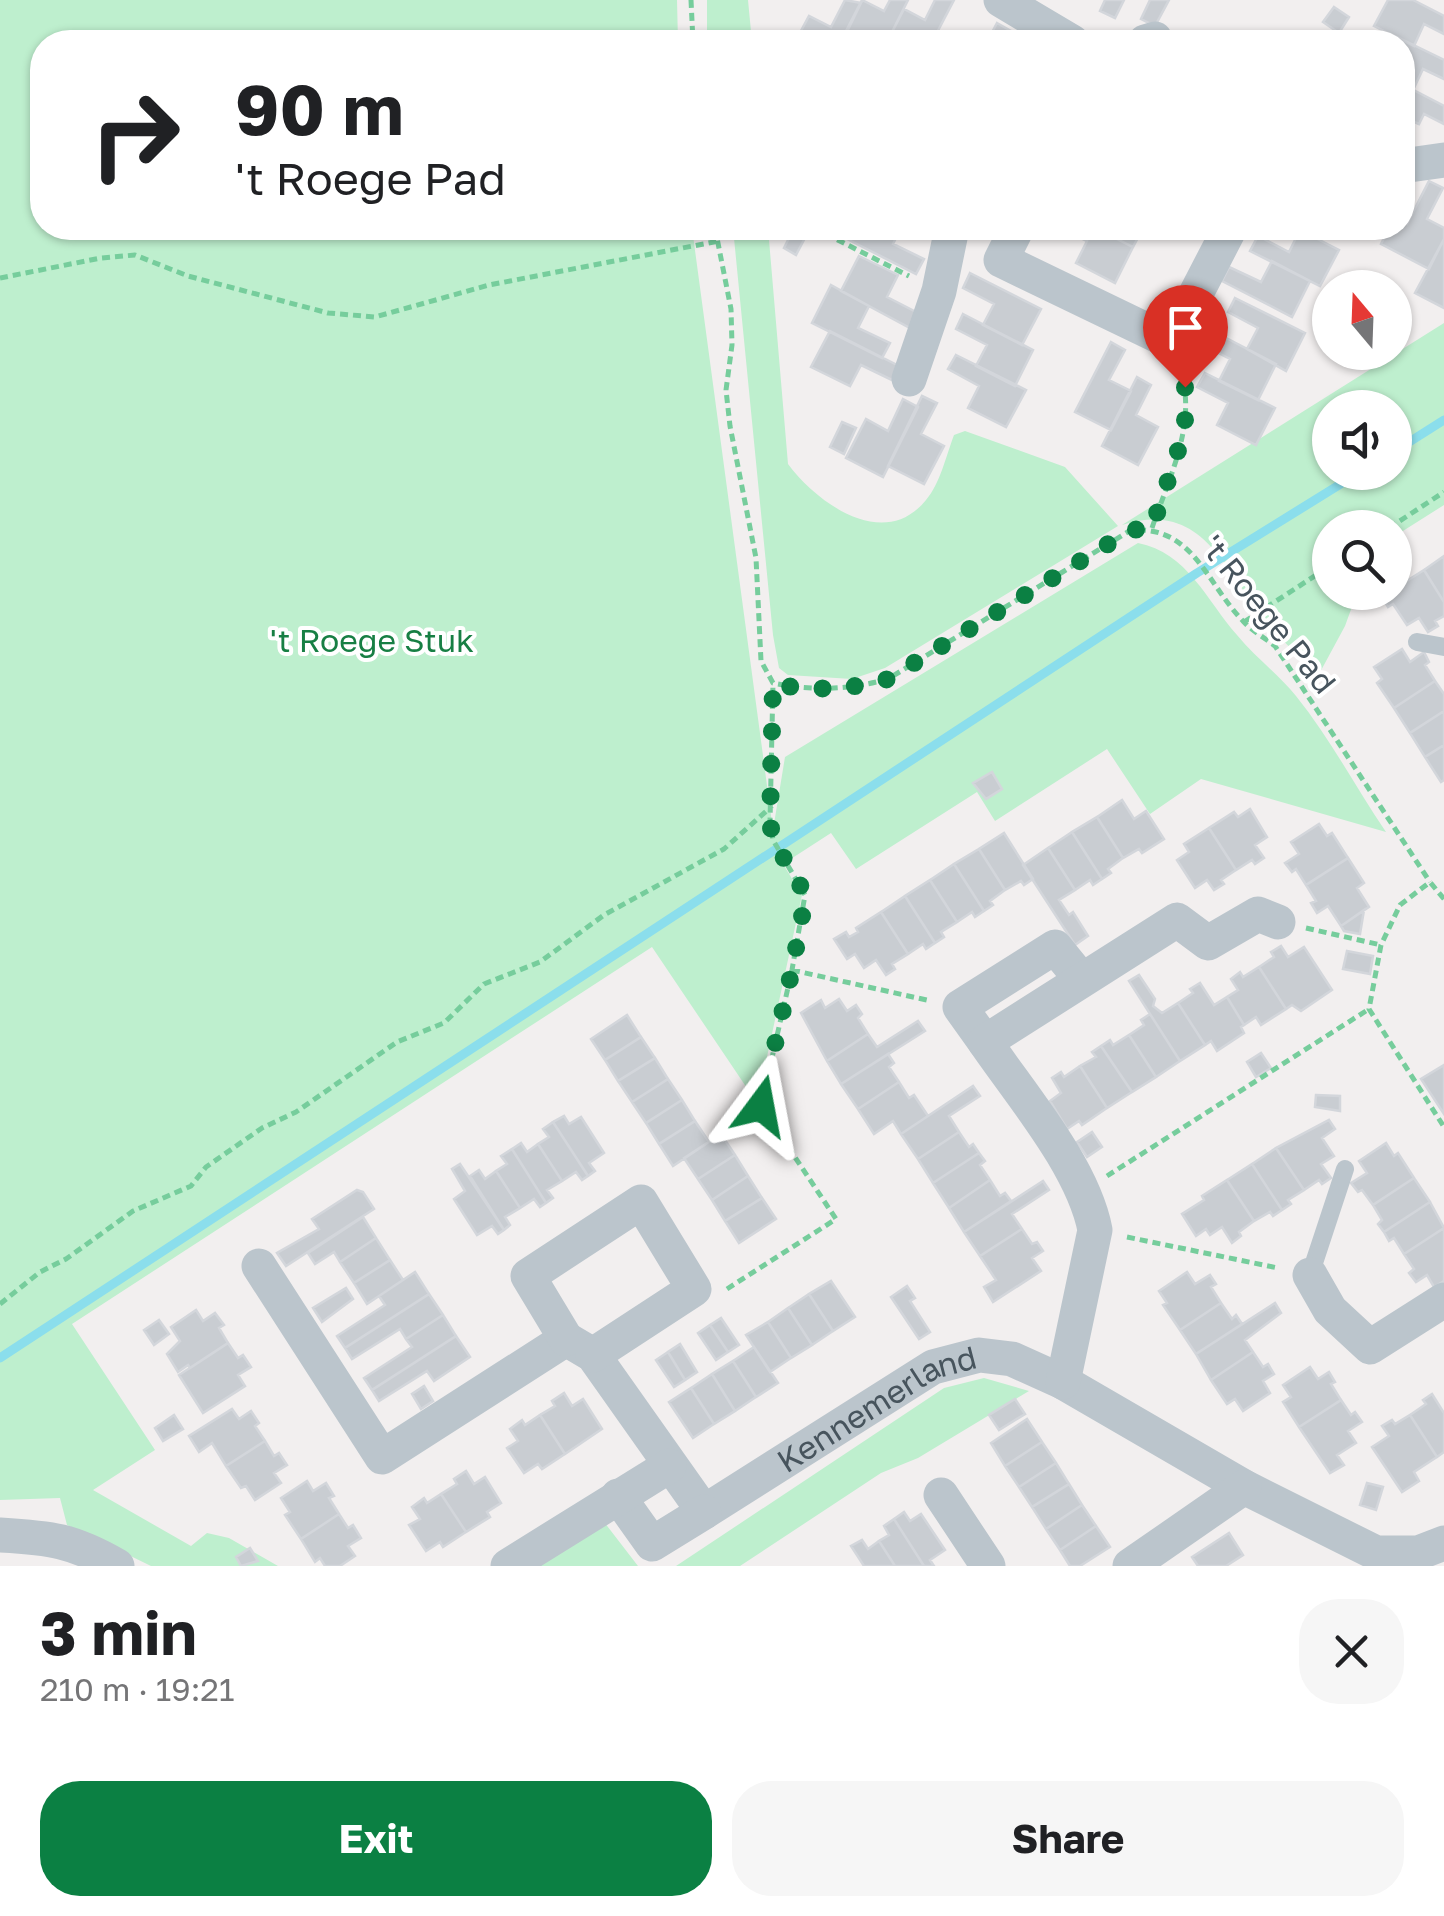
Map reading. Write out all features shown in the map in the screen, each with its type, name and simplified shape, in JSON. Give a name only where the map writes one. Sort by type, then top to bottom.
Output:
[{"type":"street","points":[[1001,0],[1052,30]]},
{"type":"street","points":[[1415,164],[1444,160]]},
{"type":"street","points":[[1000,260],[1010,240]]},
{"type":"street","points":[[909,379],[940,291],[950,241],[1000,260],[1171,342],[1224,240]]},
{"type":"street","points":[[985,1042],[1177,920],[1208,943],[1258,914],[1278,922]]},
{"type":"street","points":[[1063,1382],[1095,1230],[1084,1191],[960,1007],[1056,947],[1082,979]]},
{"type":"street","points":[[258,1266],[382,1457],[580,1347],[694,1289],[641,1202],[528,1276],[580,1347],[704,1512]]},
{"type":"street","points":[[1310,1275],[1330,1310],[1370,1347],[1444,1300]]},
{"type":"street","name":"Kennemerland","points":[[618,1496],[652,1544],[933,1367],[978,1356],[1012,1359],[1063,1382],[1244,1487],[1376,1554],[1418,1553],[1444,1543]]},
{"type":"street","points":[[508,1566],[669,1466]]},
{"type":"street","points":[[1130,1566],[1244,1487]]},
{"type":"street","points":[[941,1495],[988,1566]]},
{"type":"street","points":[[0,1535],[64,1540],[116,1566]]},
{"type":"lane","points":[[1417,642],[1444,646]]},
{"type":"lane","points":[[1310,1275],[1345,1169]]},
{"type":"path","points":[[691,0],[692,30]]},
{"type":"path","points":[[838,240],[940,291]]},
{"type":"path","points":[[0,278],[135,255],[188,276],[328,314],[375,316],[489,286],[719,241],[731,309],[726,390],[730,426],[756,558],[762,661],[773,684],[770,822],[773,840],[806,895],[761,1106],[836,1218],[720,1293],[694,1289]]},
{"type":"path","points":[[1152,528],[1185,430],[1185,387],[1171,342]]},
{"type":"path","points":[[1412,513],[1444,492]]},
{"type":"path","name":"'t Roege Pad","points":[[773,684],[802,689],[857,688],[888,679],[1131,530],[1152,528],[1181,542],[1244,622],[1275,646],[1444,899]]},
{"type":"path","points":[[1244,622],[1312,578]]},
{"type":"path","points":[[0,1304],[40,1272],[66,1260],[122,1218],[190,1186],[206,1167],[262,1128],[296,1112],[397,1042],[444,1023],[484,984],[540,962],[604,915],[724,849],[772,806]]},
{"type":"path","points":[[1430,882],[1400,905],[1381,945],[1369,1009],[1444,1127]]},
{"type":"path","points":[[1278,922],[1381,945]]},
{"type":"path","points":[[792,970],[960,1007]]},
{"type":"path","points":[[1084,1191],[1369,1009]]},
{"type":"path","points":[[1095,1230],[1310,1275]]},
{"type":"green space","name":"'t Roege Stuk","points":[[0,0],[677,0],[678,30],[30,30],[30,240],[694,240],[773,830],[785,757],[1138,543],[1170,556],[1183,567],[1244,643],[1296,696],[1386,832],[1201,779],[1150,814],[1107,749],[995,821],[977,792],[856,869],[831,833],[783,864],[802,895],[757,1103],[652,947],[72,1324],[155,1450],[93,1490],[191,1546],[207,1533],[229,1538],[278,1566],[151,1566],[67,1525],[60,1498],[0,1500]]},
{"type":"green space","points":[[707,0],[748,0],[751,30],[707,30]]},
{"type":"green space","points":[[734,240],[769,240],[788,464],[833,506],[872,522],[891,522],[909,515],[935,486],[954,435],[965,431],[1065,467],[1118,526],[885,668],[852,679],[788,675],[779,668]]},
{"type":"green space","points":[[1444,323],[1444,505],[1412,525],[1412,510],[1312,510],[1312,610],[1351,610],[1318,676],[1264,619],[1208,544],[1192,530],[1172,522],[1149,520],[1122,525],[1312,406],[1312,490],[1412,490],[1412,390],[1337,390],[1369,370],[1412,370],[1412,343]]},
{"type":"green space","points":[[984,1378],[1029,1391],[918,1458],[881,1473],[740,1566],[676,1566],[944,1388]]},
{"type":"green space","points":[[601,1518],[638,1566],[529,1566]]},
{"type":"building","points":[[845,0],[861,3],[848,30],[801,30],[809,16],[831,27]]},
{"type":"building","points":[[862,0],[884,11],[890,0],[908,0],[893,30],[847,30]]},
{"type":"building","points":[[935,0],[954,0],[938,30],[893,30],[904,9],[925,20]]},
{"type":"building","points":[[1105,0],[1124,0],[1115,18],[1100,11]]},
{"type":"building","points":[[1150,0],[1169,0],[1155,26],[1141,19]]},
{"type":"building","points":[[1388,0],[1413,0],[1444,16],[1444,34],[1424,24],[1415,44],[1415,30],[1382,30],[1374,26]]},
{"type":"building","points":[[1334,7],[1349,17],[1341,30],[1323,22]]},
{"type":"building","points":[[1415,46],[1444,60],[1444,79],[1423,69],[1415,86]]},
{"type":"building","points":[[1415,91],[1444,106],[1444,124],[1424,114],[1419,124],[1415,122]]},
{"type":"building","points":[[1429,181],[1443,188],[1427,219],[1444,228],[1444,239],[1429,269],[1381,244],[1383,240],[1415,240],[1415,208]]},
{"type":"building","points":[[1444,239],[1444,308],[1415,293]]},
{"type":"building","points":[[788,240],[804,240],[796,255],[784,248]]},
{"type":"building","points":[[849,240],[895,240],[893,244],[924,259],[916,274]]},
{"type":"building","points":[[1119,240],[1133,247],[1115,283],[1076,263],[1087,241]]},
{"type":"building","points":[[1256,240],[1266,240],[1289,252],[1295,240],[1320,240],[1339,250],[1328,270],[1312,270],[1312,282],[1250,251]]},
{"type":"building","points":[[859,256],[898,275],[887,297],[918,313],[910,328],[841,291]]},
{"type":"building","points":[[1272,261],[1310,281],[1292,317],[1222,281],[1229,267],[1261,282]]},
{"type":"building","points":[[970,273],[1041,309],[1022,345],[983,325],[994,304],[963,288]]},
{"type":"building","points":[[831,285],[869,306],[858,328],[890,343],[882,358],[812,323]]},
{"type":"building","points":[[1235,298],[1305,333],[1286,371],[1247,349],[1258,328],[1228,312]]},
{"type":"building","points":[[963,314],[1033,350],[1015,386],[976,366],[987,345],[956,329]]},
{"type":"building","points":[[1207,328],[1276,364],[1258,400],[1219,381],[1230,359],[1199,343]]},
{"type":"building","points":[[830,331],[899,366],[892,380],[861,365],[850,386],[811,367]]},
{"type":"building","points":[[1111,342],[1125,350],[1109,380],[1131,391],[1111,430],[1075,412]]},
{"type":"building","points":[[956,355],[1026,390],[1006,427],[968,408],[979,386],[948,369]]},
{"type":"building","points":[[1205,373],[1275,408],[1256,445],[1217,425],[1228,403],[1197,387]]},
{"type":"building","points":[[1137,377],[1151,385],[1136,415],[1158,427],[1138,465],[1102,446]]},
{"type":"building","points":[[922,396],[937,403],[921,434],[944,446],[924,484],[888,466]]},
{"type":"building","points":[[903,399],[918,407],[883,477],[846,458],[866,419],[888,431]]},
{"type":"building","points":[[842,422],[856,428],[844,454],[830,447]]},
{"type":"building","points":[[1444,556],[1444,602],[1424,570]]},
{"type":"building","points":[[1424,570],[1444,602],[1444,616],[1428,632],[1419,618],[1407,625],[1397,610],[1412,610],[1412,578]]},
{"type":"building","points":[[1402,649],[1410,662],[1424,652],[1429,662],[1425,665],[1435,681],[1394,708],[1377,683],[1382,679],[1374,667]]},
{"type":"building","points":[[1435,681],[1444,694],[1444,711],[1410,733],[1394,708]]},
{"type":"building","points":[[1444,711],[1444,745],[1425,757],[1410,733]]},
{"type":"building","points":[[1444,745],[1444,780],[1441,782],[1425,757]]},
{"type":"building","points":[[992,772],[1002,789],[986,799],[973,783]]},
{"type":"building","points":[[1122,800],[1134,819],[1146,811],[1164,839],[1142,853],[1139,849],[1123,858],[1097,817]]},
{"type":"building","points":[[1250,809],[1267,837],[1255,845],[1264,858],[1236,870],[1209,828],[1234,812],[1238,817]]},
{"type":"building","points":[[1097,817],[1123,858],[1102,879],[1072,832]]},
{"type":"building","points":[[1319,824],[1327,836],[1332,833],[1348,858],[1306,885],[1296,869],[1292,872],[1285,863],[1299,854],[1291,842]]},
{"type":"building","points":[[1209,828],[1236,870],[1214,890],[1207,880],[1195,888],[1177,860],[1189,852],[1184,844]]},
{"type":"building","points":[[1072,832],[1102,879],[1093,885],[1090,880],[1075,890],[1048,848]]},
{"type":"building","points":[[1004,833],[1033,879],[1005,890],[979,849]]},
{"type":"building","points":[[1048,848],[1075,890],[1059,900],[1069,915],[1073,912],[1088,936],[1075,945],[1023,865]]},
{"type":"building","points":[[979,849],[1005,890],[984,911],[954,864]]},
{"type":"building","points":[[1348,858],[1364,883],[1357,888],[1369,907],[1341,926],[1328,906],[1317,913],[1311,903],[1316,901],[1306,885]]},
{"type":"building","points":[[954,864],[984,911],[975,917],[972,912],[957,922],[930,880]]},
{"type":"building","points":[[930,880],[957,922],[941,932],[944,937],[935,943],[905,896]]},
{"type":"building","points":[[905,896],[935,943],[926,949],[923,944],[908,954],[881,912]]},
{"type":"building","points":[[1364,910],[1360,934],[1344,931],[1341,926]]},
{"type":"building","points":[[881,912],[908,954],[892,964],[895,969],[886,975],[876,960],[864,968],[855,954],[847,959],[834,939],[846,932],[849,937],[858,932],[856,928]]},
{"type":"building","points":[[1281,946],[1288,957],[1304,947],[1332,990],[1301,1011],[1292,1005],[1286,1009],[1259,967],[1274,957],[1271,952]]},
{"type":"building","points":[[1347,951],[1373,956],[1370,974],[1343,969]]},
{"type":"building","points":[[1259,967],[1286,1009],[1261,1025],[1256,1017],[1244,1025],[1227,997],[1238,990],[1231,979]]},
{"type":"building","points":[[1139,975],[1155,999],[1153,1006],[1162,1013],[1178,1003],[1205,1045],[1180,1061],[1129,981]]},
{"type":"building","points":[[1200,983],[1214,1005],[1227,997],[1244,1025],[1244,1033],[1217,1051],[1211,1041],[1205,1045],[1178,1003]]},
{"type":"building","points":[[839,999],[847,1011],[856,1005],[862,1014],[858,1018],[868,1034],[827,1061],[801,1013],[821,1000],[825,1008]]},
{"type":"building","points":[[1150,1014],[1180,1061],[1156,1077],[1129,1035],[1144,1025],[1141,1020]]},
{"type":"building","points":[[627,1015],[641,1037],[605,1060],[591,1039]]},
{"type":"building","points":[[918,1021],[925,1031],[841,1084],[827,1061],[868,1034],[877,1047]]},
{"type":"building","points":[[1129,1035],[1156,1077],[1132,1092],[1101,1046],[1110,1040],[1113,1045]]},
{"type":"building","points":[[641,1037],[655,1058],[618,1081],[605,1060]]},
{"type":"building","points":[[1101,1046],[1132,1092],[1107,1108],[1080,1066],[1096,1057],[1092,1052]]},
{"type":"building","points":[[1261,1053],[1271,1068],[1256,1077],[1247,1062]]},
{"type":"building","points":[[888,1054],[894,1063],[889,1067],[899,1082],[858,1109],[841,1084]]},
{"type":"building","points":[[655,1058],[668,1079],[632,1102],[618,1081]]},
{"type":"building","points":[[1444,1065],[1444,1114],[1421,1079]]},
{"type":"building","points":[[1080,1066],[1107,1108],[1082,1125],[1079,1121],[1067,1129],[1050,1101],[1061,1093],[1052,1078],[1061,1072],[1064,1077]]},
{"type":"building","points":[[668,1079],[682,1100],[646,1123],[632,1102]]},
{"type":"building","points":[[899,1082],[928,1116],[901,1134],[893,1121],[874,1134],[858,1109]]},
{"type":"building","points":[[973,1086],[980,1096],[949,1116],[959,1132],[918,1159],[901,1134]]},
{"type":"building","points":[[1316,1095],[1340,1096],[1340,1111],[1315,1107]]},
{"type":"building","points":[[682,1100],[695,1121],[659,1144],[646,1123]]},
{"type":"building","points":[[564,1116],[569,1124],[581,1117],[604,1153],[589,1163],[595,1171],[588,1176],[553,1122]]},
{"type":"building","points":[[1329,1120],[1335,1129],[1322,1138],[1334,1156],[1321,1164],[1331,1178],[1322,1184],[1319,1180],[1304,1190],[1276,1148]]},
{"type":"building","points":[[695,1121],[709,1142],[673,1166],[659,1144]]},
{"type":"building","points":[[553,1122],[588,1176],[582,1180],[576,1172],[562,1181],[538,1144],[549,1137],[543,1129]]},
{"type":"building","points":[[959,1132],[969,1147],[973,1144],[979,1153],[933,1183],[918,1159]]},
{"type":"building","points":[[1092,1132],[1102,1147],[1087,1157],[1077,1142]]},
{"type":"building","points":[[721,1134],[735,1155],[698,1179],[684,1158]]},
{"type":"building","points":[[521,1143],[527,1152],[538,1144],[562,1181],[547,1190],[553,1198],[546,1203],[512,1149]]},
{"type":"building","points":[[1386,1143],[1394,1156],[1398,1153],[1414,1178],[1373,1205],[1351,1183],[1367,1173],[1359,1161]]},
{"type":"building","points":[[1276,1148],[1304,1190],[1288,1200],[1291,1204],[1282,1210],[1252,1164]]},
{"type":"building","points":[[512,1149],[546,1203],[540,1207],[534,1199],[520,1208],[496,1171],[507,1164],[501,1156]]},
{"type":"building","points":[[979,1153],[985,1161],[980,1165],[990,1180],[949,1208],[933,1183]]},
{"type":"building","points":[[735,1155],[748,1176],[712,1200],[698,1179]]},
{"type":"building","points":[[460,1164],[504,1230],[498,1234],[492,1226],[477,1235],[454,1199],[465,1191],[452,1169]]},
{"type":"building","points":[[1252,1164],[1282,1210],[1254,1221],[1227,1180]]},
{"type":"building","points":[[479,1170],[485,1179],[496,1171],[520,1208],[505,1217],[510,1225],[504,1230],[470,1176]]},
{"type":"building","points":[[748,1176],[762,1198],[725,1221],[712,1200]]},
{"type":"building","points":[[1414,1178],[1430,1202],[1384,1232],[1373,1205]]},
{"type":"building","points":[[990,1180],[1000,1196],[1005,1193],[1011,1201],[964,1232],[949,1208]]},
{"type":"building","points":[[1227,1180],[1254,1221],[1232,1243],[1222,1227],[1210,1235],[1206,1229],[1196,1236],[1182,1214]]},
{"type":"building","points":[[1043,1181],[1049,1190],[1012,1214],[1022,1229],[980,1256],[964,1232]]},
{"type":"building","points":[[357,1190],[363,1192],[374,1209],[286,1266],[277,1253],[319,1229],[312,1219]]},
{"type":"building","points":[[762,1198],[776,1219],[739,1243],[725,1221]]},
{"type":"building","points":[[1430,1202],[1444,1228],[1404,1254],[1394,1238],[1389,1241],[1384,1232]]},
{"type":"building","points":[[363,1217],[376,1238],[340,1262],[334,1252],[315,1264],[308,1253]]},
{"type":"building","points":[[1444,1228],[1444,1281],[1434,1287],[1427,1275],[1416,1282],[1409,1273],[1414,1269],[1404,1254]]},
{"type":"building","points":[[1022,1229],[1032,1244],[1037,1242],[1043,1251],[1032,1258],[1041,1271],[993,1302],[984,1287],[996,1280],[980,1256]]},
{"type":"building","points":[[376,1238],[390,1260],[354,1283],[340,1262]]},
{"type":"building","points":[[390,1260],[403,1280],[367,1304],[354,1283]]},
{"type":"building","points":[[415,1272],[429,1294],[345,1348],[337,1336],[385,1305],[379,1296]]},
{"type":"building","points":[[1187,1272],[1195,1284],[1210,1275],[1216,1284],[1211,1287],[1221,1303],[1180,1330],[1163,1305],[1167,1303],[1159,1291]]},
{"type":"building","points":[[831,1281],[855,1317],[833,1331],[809,1294]]},
{"type":"building","points":[[907,1286],[915,1298],[910,1301],[930,1332],[919,1339],[891,1297]]},
{"type":"building","points":[[346,1288],[353,1299],[322,1322],[313,1308]]},
{"type":"building","points":[[429,1294],[443,1315],[406,1339],[400,1329],[352,1359],[345,1348]]},
{"type":"building","points":[[809,1294],[833,1331],[812,1345],[788,1308]]},
{"type":"building","points":[[1221,1303],[1232,1319],[1236,1315],[1242,1324],[1196,1354],[1180,1330]]},
{"type":"building","points":[[1275,1303],[1281,1313],[1245,1340],[1253,1352],[1211,1380],[1196,1354]]},
{"type":"building","points":[[788,1308],[812,1345],[791,1358],[768,1322]]},
{"type":"building","points":[[196,1310],[203,1321],[215,1313],[224,1325],[219,1328],[228,1343],[178,1372],[167,1354],[180,1341],[171,1327]]},
{"type":"building","points":[[443,1315],[456,1336],[372,1390],[364,1378],[412,1347],[406,1339]]},
{"type":"building","points":[[721,1318],[739,1345],[728,1352],[710,1325]]},
{"type":"building","points":[[159,1320],[169,1334],[154,1345],[144,1330]]},
{"type":"building","points":[[768,1322],[791,1358],[770,1372],[746,1335]]},
{"type":"building","points":[[710,1325],[728,1352],[716,1360],[698,1333]]},
{"type":"building","points":[[456,1336],[470,1357],[434,1381],[427,1371],[379,1401],[372,1390]]},
{"type":"building","points":[[228,1343],[238,1358],[243,1355],[251,1367],[238,1375],[245,1386],[203,1413],[179,1375]]},
{"type":"building","points":[[680,1344],[697,1372],[685,1380],[668,1352]]},
{"type":"building","points":[[754,1347],[778,1383],[756,1397],[733,1361]]},
{"type":"building","points":[[668,1352],[685,1380],[674,1387],[656,1360]]},
{"type":"building","points":[[1253,1352],[1263,1367],[1268,1364],[1274,1374],[1263,1381],[1270,1393],[1243,1411],[1235,1399],[1227,1404],[1211,1380]]},
{"type":"building","points":[[733,1361],[756,1397],[735,1411],[712,1374]]},
{"type":"building","points":[[1310,1367],[1318,1379],[1329,1372],[1341,1400],[1299,1427],[1283,1402],[1291,1397],[1283,1385]]},
{"type":"building","points":[[712,1374],[735,1411],[714,1424],[691,1388]]},
{"type":"building","points":[[424,1386],[433,1401],[421,1409],[412,1394]]},
{"type":"building","points":[[691,1388],[714,1424],[693,1438],[669,1402]]},
{"type":"building","points":[[564,1393],[572,1406],[583,1399],[602,1429],[565,1454],[540,1415],[555,1406],[552,1401]]},
{"type":"building","points":[[1432,1394],[1444,1413],[1444,1452],[1437,1457],[1410,1415],[1426,1404],[1423,1400]]},
{"type":"building","points":[[1015,1399],[1025,1414],[999,1430],[989,1415]]},
{"type":"building","points":[[1341,1400],[1351,1415],[1355,1412],[1362,1422],[1348,1431],[1356,1443],[1337,1455],[1344,1465],[1330,1473],[1299,1427]]},
{"type":"building","points":[[232,1409],[239,1419],[251,1411],[265,1441],[226,1466],[212,1443],[199,1452],[189,1436]]},
{"type":"building","points":[[174,1415],[183,1429],[163,1441],[155,1428]]},
{"type":"building","points":[[540,1415],[565,1454],[542,1469],[538,1464],[524,1473],[507,1448],[518,1441],[510,1429],[522,1420],[525,1425]]},
{"type":"building","points":[[1410,1415],[1437,1457],[1414,1472],[1419,1481],[1402,1492],[1372,1447],[1389,1436],[1382,1426]]},
{"type":"building","points":[[1027,1419],[1042,1442],[1005,1466],[991,1443]]},
{"type":"building","points":[[265,1441],[274,1456],[279,1453],[287,1465],[274,1473],[281,1483],[255,1500],[226,1466]]},
{"type":"building","points":[[1042,1442],[1056,1463],[1019,1487],[1005,1466]]},
{"type":"building","points":[[1056,1463],[1069,1484],[1032,1507],[1019,1487]]},
{"type":"building","points":[[466,1471],[474,1484],[485,1477],[501,1503],[487,1512],[490,1517],[466,1532],[441,1494],[457,1484],[454,1479]]},
{"type":"building","points":[[307,1481],[313,1491],[326,1483],[334,1496],[329,1498],[339,1514],[301,1539],[285,1515],[290,1512],[281,1498]]},
{"type":"building","points":[[1367,1483],[1383,1487],[1376,1510],[1360,1505]]},
{"type":"building","points":[[1069,1484],[1082,1505],[1046,1529],[1032,1507]]},
{"type":"building","points":[[441,1494],[466,1532],[443,1547],[440,1542],[426,1551],[409,1525],[420,1519],[412,1507],[424,1498],[427,1503]]},
{"type":"building","points":[[1082,1505],[1096,1526],[1060,1550],[1046,1529]]},
{"type":"building","points":[[904,1512],[910,1521],[921,1514],[945,1550],[930,1560],[934,1566],[924,1566],[894,1519]]},
{"type":"building","points":[[339,1514],[361,1538],[348,1546],[355,1556],[340,1566],[325,1566],[320,1558],[315,1562],[301,1539]]},
{"type":"building","points":[[894,1519],[924,1566],[895,1566],[879,1541],[889,1535],[884,1526]]},
{"type":"building","points":[[1096,1526],[1110,1547],[1080,1566],[1070,1566],[1060,1550]]},
{"type":"building","points":[[1229,1533],[1243,1555],[1226,1566],[1198,1566],[1192,1557]]},
{"type":"building","points":[[862,1540],[868,1549],[879,1541],[895,1566],[864,1566],[851,1546]]},
{"type":"building","points":[[250,1548],[258,1561],[241,1566],[236,1557]]},
{"type":"waterway","points":[[1412,440],[1444,420]]},
{"type":"waterway","points":[[0,1358],[1197,573],[1331,490]]},
{"type":"route","points":[[761,1106],[806,895],[773,840],[770,822],[773,684],[802,689],[857,688],[888,679],[1131,530],[1152,528],[1185,430],[1185,387]]}]
